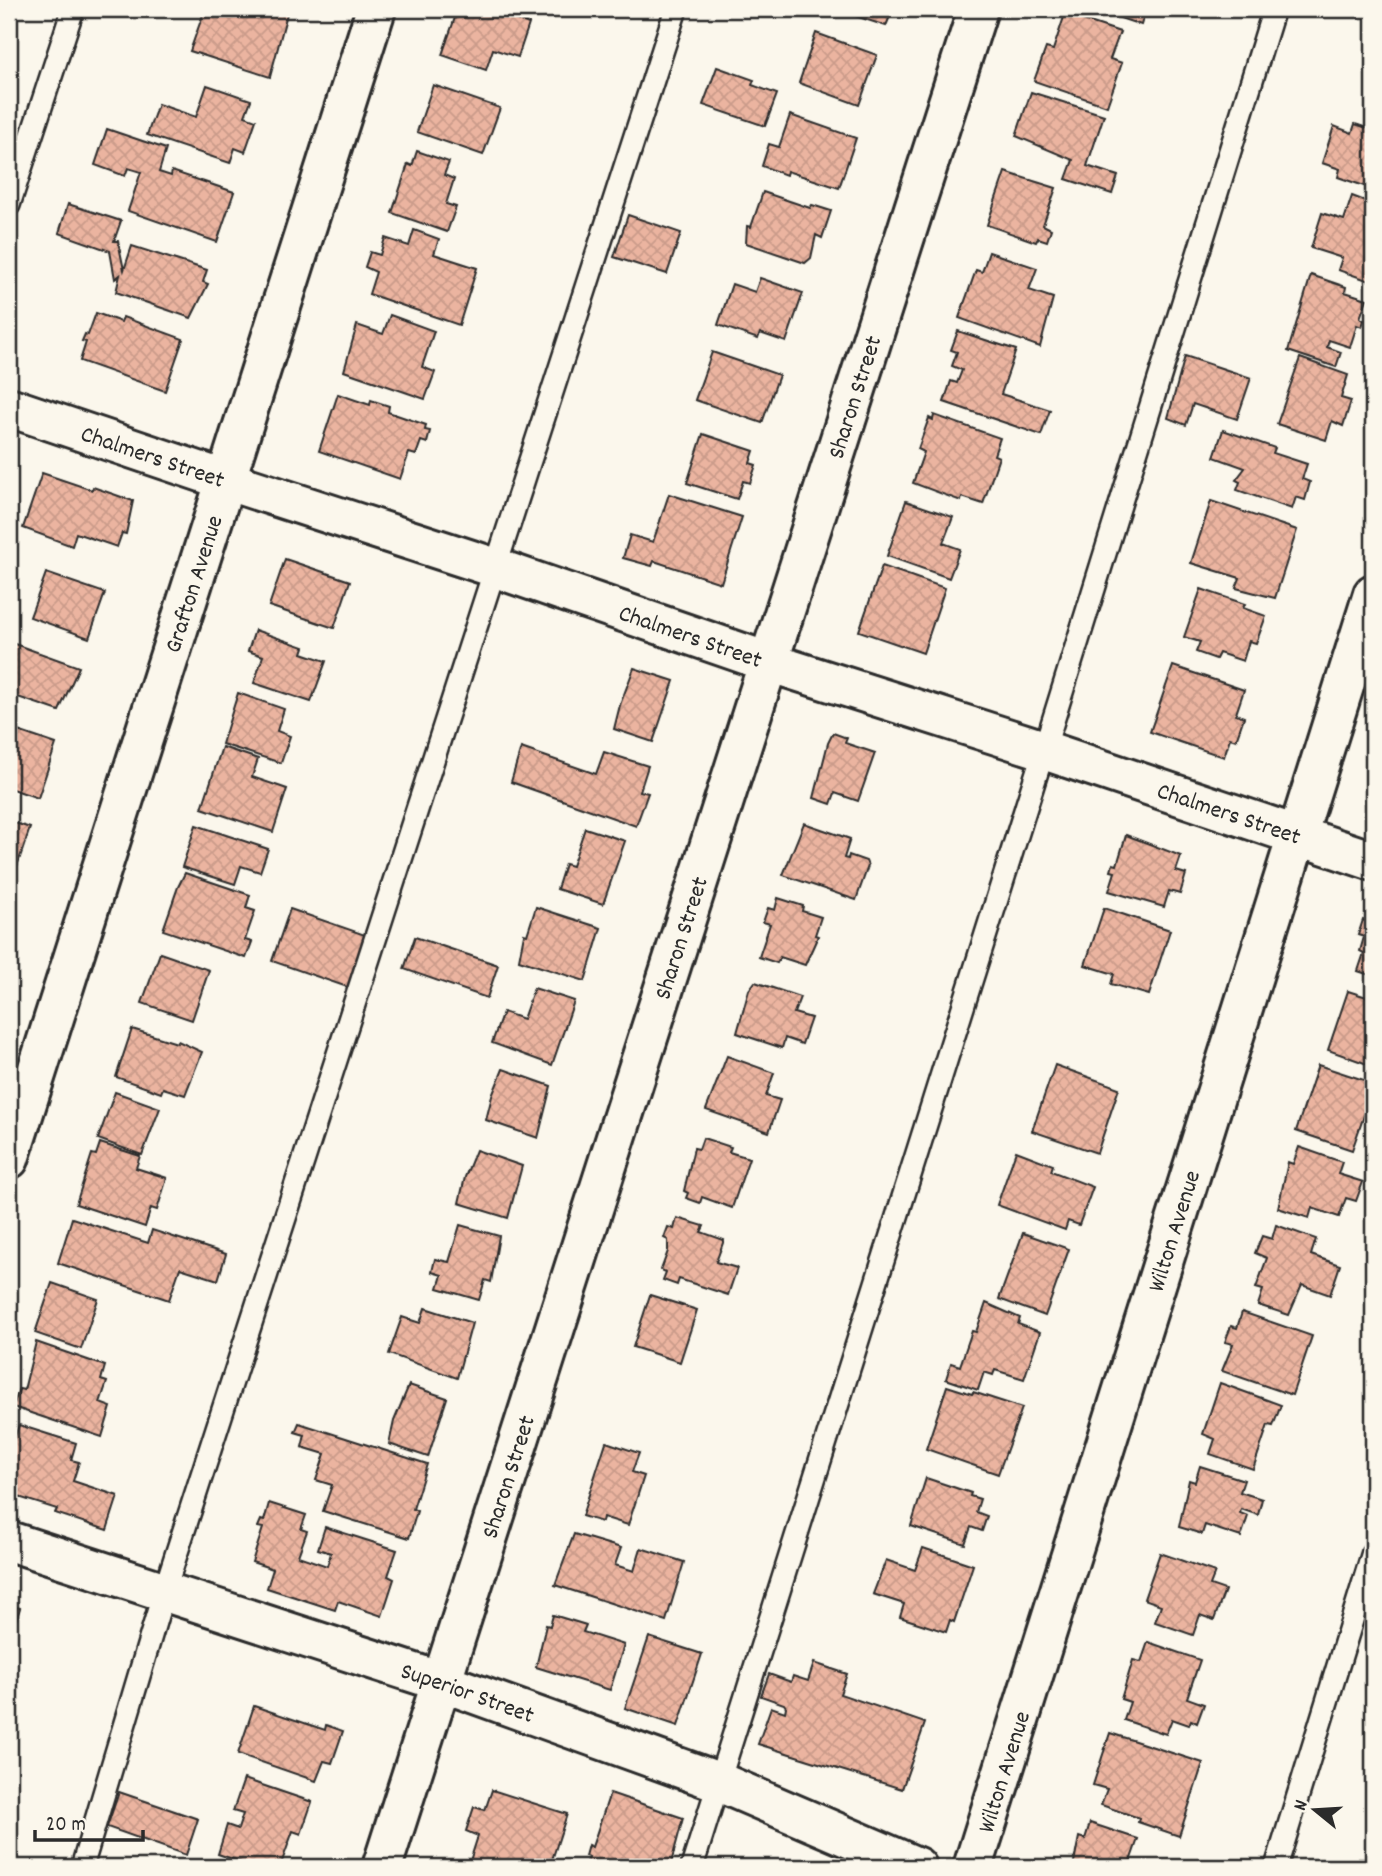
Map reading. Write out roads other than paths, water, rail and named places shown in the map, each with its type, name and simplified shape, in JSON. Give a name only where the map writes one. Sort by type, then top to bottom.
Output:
[{"type":"street","name":"Grafton Avenue","points":[[9,1159],[376,9]]},
{"type":"street","name":"Sharon Street","points":[[382,1867],[978,9]]},
{"type":"street","name":"Chalmers Street","points":[[9,407],[495,568],[768,662],[1044,750],[1373,861]]},
{"type":"street","name":"Wilton Avenue","points":[[973,1867],[1373,594]]},
{"type":"street","name":"Superior Street","points":[[9,1541],[442,1682],[719,1782],[916,1867]]},
{"type":"lane","points":[[9,205],[72,9]]},
{"type":"lane","points":[[82,1867],[164,1592],[676,9]]},
{"type":"lane","points":[[692,1867],[1274,9]]},
{"type":"lane","points":[[1276,1867],[1373,1552]]}]
